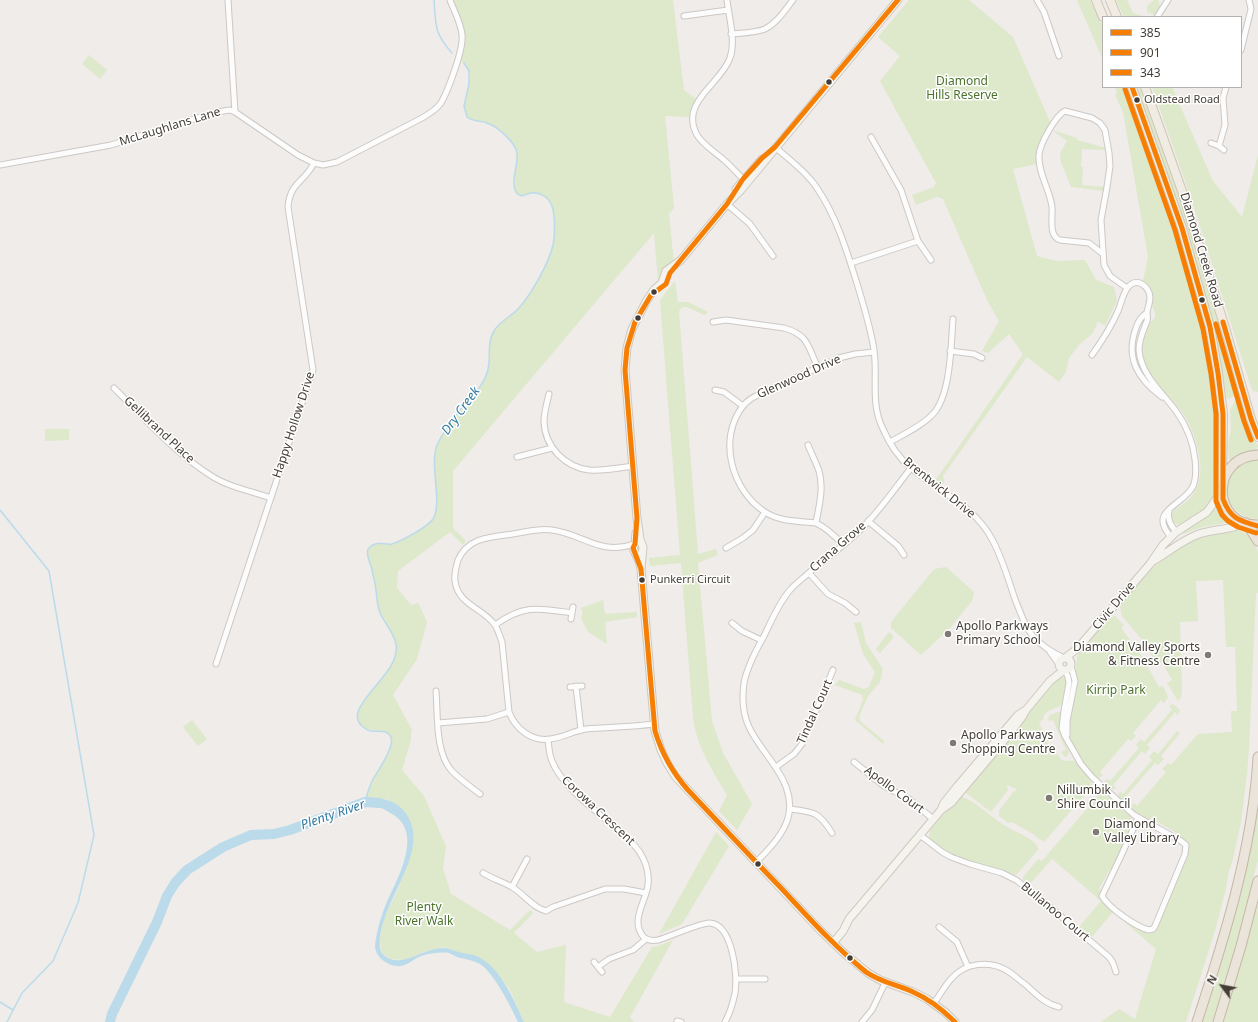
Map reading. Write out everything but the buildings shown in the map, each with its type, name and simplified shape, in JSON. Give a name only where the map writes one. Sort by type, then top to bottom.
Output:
[{"type":"highway","points":[[1258,455],[1246,457],[1236,462],[1225,476],[1222,489],[1224,502],[1229,512],[1238,520],[1245,523],[1258,525]]},
{"type":"highway","points":[[1245,523],[1258,541]]},
{"type":"highway","points":[[1197,1022],[1223,937],[1244,859],[1252,817],[1258,757]]},
{"type":"highway","points":[[1218,1022],[1241,946],[1258,881]]},
{"type":"main road","points":[[1096,0],[1104,16]]},
{"type":"main road","points":[[1110,0],[1117,16]]},
{"type":"main road","name":"Diamond Creek Road","points":[[1132,88],[1182,228],[1210,327],[1223,414],[1222,489]]},
{"type":"main road","name":"Diamond Creek Road","points":[[1145,88],[1182,191],[1226,331],[1251,419],[1258,437]]},
{"type":"street","points":[[228,0],[235,112]]},
{"type":"street","points":[[314,163],[323,165],[344,159],[422,118],[437,107],[444,96],[458,61],[462,43],[460,28],[450,0]]},
{"type":"street","points":[[727,0],[731,34],[731,52],[727,64],[697,102],[693,116],[695,130],[700,139],[747,178]]},
{"type":"street","points":[[731,34],[765,29],[775,22],[793,0]]},
{"type":"street","points":[[898,0],[776,147],[762,158],[728,204],[681,260],[666,271],[662,283],[651,295],[635,322],[629,338],[626,356],[626,378],[637,518],[637,547],[641,568],[654,724],[661,750],[667,763],[675,776],[831,941],[868,973],[885,983],[914,992],[934,1003],[955,1022]]},
{"type":"street","points":[[1037,0],[1044,12],[1059,56]]},
{"type":"street","points":[[1158,16],[1168,0]]},
{"type":"street","points":[[1242,46],[1251,9],[1249,0]]},
{"type":"street","points":[[684,16],[728,10]]},
{"type":"street","points":[[1219,146],[1225,125],[1223,98],[1226,88]]},
{"type":"street","name":"McLaughlans Lane","points":[[0,165],[111,145],[217,112],[230,110],[314,163]]},
{"type":"street","points":[[1103,254],[1089,243],[1060,240],[1053,234],[1052,206],[1040,166],[1039,154],[1042,143],[1058,117],[1065,111],[1092,118],[1101,124],[1106,134],[1110,166],[1100,220],[1104,265],[1108,274],[1127,288]]},
{"type":"street","points":[[872,137],[900,190],[918,241],[931,260]]},
{"type":"street","points":[[1212,143],[1224,150]]},
{"type":"street","name":"Brentwick Drive","points":[[776,147],[798,167],[816,187],[832,214],[839,230],[851,263],[868,320],[874,352],[875,403],[880,422],[890,442],[911,468],[962,504],[973,513],[982,524],[990,535],[997,549],[1027,627],[1036,639],[1065,667]]},
{"type":"street","name":"Happy Hollow Drive","points":[[216,664],[313,370],[288,208],[291,191],[295,185],[310,171],[314,163]]},
{"type":"street","points":[[728,204],[750,224],[773,256]]},
{"type":"street","points":[[851,263],[918,241]]},
{"type":"street","points":[[1092,355],[1108,331],[1127,288],[1132,284],[1143,284],[1149,293],[1150,302],[1147,320],[1141,335],[1140,357],[1148,376],[1181,418],[1193,447],[1196,470],[1195,478],[1191,489],[1184,497],[1169,509],[1168,516],[1174,535],[1180,543]]},
{"type":"street","points":[[890,442],[923,422],[938,409],[944,397],[953,319]]},
{"type":"street","points":[[714,322],[726,320],[793,330],[800,334],[805,340],[818,368]]},
{"type":"street","points":[[950,351],[974,354],[982,358]]},
{"type":"street","name":"Glenwood Drive","points":[[843,545],[827,529],[816,523],[787,520],[765,512],[751,500],[736,477],[731,460],[730,441],[735,420],[743,406],[750,399],[850,355],[874,352]]},
{"type":"street","name":"Gellibrand Place","points":[[114,388],[169,443],[211,476],[271,498]]},
{"type":"street","points":[[715,390],[724,392],[743,406]]},
{"type":"street","points":[[549,394],[544,422],[548,439],[552,448],[567,462],[582,469],[591,470],[633,466]]},
{"type":"street","points":[[808,445],[819,471],[822,490],[816,523]]},
{"type":"street","points":[[517,457],[552,448]]},
{"type":"street","name":"Crana Grove","points":[[756,862],[782,833],[790,809],[789,792],[783,779],[752,733],[749,726],[744,704],[746,675],[761,640],[789,591],[809,572],[843,545],[868,521],[911,468]]},
{"type":"street","name":"Civic Drive","points":[[831,941],[840,926],[849,919],[941,810],[947,799],[981,758],[1018,715],[1026,710],[1050,681],[1065,667],[1078,648],[1150,564],[1157,553],[1174,535],[1204,514],[1210,508],[1222,489]]},
{"type":"street","points":[[726,548],[753,530],[765,512]]},
{"type":"street","points":[[868,521],[898,546],[904,555]]},
{"type":"street","name":"Civic Drive","points":[[1150,564],[1180,543],[1200,534],[1217,529],[1235,527],[1245,523]]},
{"type":"street","points":[[637,547],[598,545],[565,533],[546,529],[538,529],[481,539],[470,544],[462,553],[457,564],[455,581],[457,589],[468,604],[495,625],[502,642],[509,712],[514,721],[523,731],[534,737],[548,740],[581,730],[654,724]]},
{"type":"street","points":[[809,572],[828,594],[856,612]]},
{"type":"street","points":[[495,625],[513,614],[541,608],[573,610],[571,619]]},
{"type":"street","points":[[732,623],[742,631],[761,640]]},
{"type":"street","name":"Civic Drive","points":[[1065,658],[1078,648]]},
{"type":"street","name":"Brentwick Drive","points":[[1050,651],[1065,658]]},
{"type":"street","points":[[1065,658],[1070,660],[1065,667],[1075,681],[1066,732],[1068,742],[1081,764],[1099,784],[1138,818],[1182,841],[1186,847],[1185,854],[1155,926],[1153,929],[1149,930],[1131,922],[1108,903],[1102,896],[1102,893],[1138,818]]},
{"type":"street","name":"Tindal Court","points":[[776,767],[794,754],[802,744],[833,670]]},
{"type":"street","points":[[576,686],[581,730]]},
{"type":"street","points":[[436,691],[441,749],[445,761],[456,774],[480,794]]},
{"type":"street","points":[[438,722],[487,719],[509,712]]},
{"type":"street","name":"Corowa Crescent","points":[[548,740],[554,767],[564,782],[630,841],[640,852],[645,861],[648,872],[648,883],[638,920],[640,931],[646,939]]},
{"type":"street","name":"Apollo Court","points":[[854,762],[884,786],[909,799],[933,819]]},
{"type":"street","points":[[790,809],[816,814],[822,818],[832,833]]},
{"type":"street","name":"Bullanoo Court","points":[[920,835],[951,857],[1002,873],[1025,886],[1109,957],[1116,972]]},
{"type":"street","points":[[512,887],[527,859]]},
{"type":"street","points":[[483,873],[494,880],[512,887],[537,907],[546,911],[570,900],[605,889],[624,889],[646,893]]},
{"type":"street","points":[[598,967],[609,959],[633,950],[646,939],[653,941],[658,940],[702,924],[716,924],[724,933],[735,963],[736,979],[734,1000],[726,1022]]},
{"type":"street","points":[[939,927],[953,937],[957,942],[968,967]]},
{"type":"street","points":[[594,962],[602,972]]},
{"type":"street","points":[[934,1003],[953,976],[968,967],[984,964],[1002,968],[1013,974],[1043,1000],[1050,1004],[1059,1006]]},
{"type":"street","points":[[736,979],[765,979]]},
{"type":"street","points":[[862,1022],[872,1010],[885,983]]},
{"type":"green space","name":"Plenty River Walk","points":[[452,0],[673,0],[684,90],[696,99],[689,117],[665,116],[674,208],[669,214],[674,264],[660,281],[658,281],[654,233],[453,471],[453,528],[466,541],[463,545],[450,532],[398,571],[397,588],[411,605],[418,603],[427,622],[417,659],[393,695],[412,730],[411,740],[402,770],[424,796],[446,846],[443,868],[451,894],[510,930],[530,910],[533,913],[514,933],[537,952],[566,945],[564,1002],[610,1017],[652,947],[673,940],[630,1017],[634,1022],[524,1022],[509,988],[488,964],[444,947],[424,952],[405,960],[390,959],[381,952],[380,937],[383,921],[399,887],[409,859],[411,852],[412,832],[409,818],[389,800],[366,798],[371,784],[389,751],[391,739],[389,735],[384,732],[360,726],[357,721],[357,713],[363,702],[389,668],[393,661],[396,646],[392,634],[379,610],[376,586],[368,557],[368,550],[375,544],[390,544],[407,537],[427,525],[434,517],[437,492],[434,462],[438,444],[443,434],[481,385],[488,371],[489,344],[492,333],[497,326],[517,309],[533,288],[548,260],[554,238],[554,212],[549,199],[536,193],[519,195],[515,190],[516,153],[509,138],[491,124],[472,120],[467,117],[465,106],[469,86],[469,75],[465,65],[460,60],[463,37]]},
{"type":"green space","name":"Diamond Hills Reserve","points":[[909,0],[969,0],[1013,37],[1051,124],[1038,148],[1037,164],[1013,169],[1037,256],[1057,261],[1085,260],[1096,280],[1114,287],[1117,301],[1105,326],[1098,321],[1093,333],[1079,345],[1069,358],[1066,372],[1059,382],[1027,357],[943,476],[944,482],[942,486],[935,481],[1023,354],[1009,334],[988,353],[982,351],[999,321],[988,302],[943,199],[937,197],[916,205],[912,195],[934,187],[936,183],[880,81],[900,56],[878,37]]},
{"type":"green space","points":[[1077,0],[1090,0],[1102,25],[1102,58]]},
{"type":"green space","points":[[1116,0],[1127,0],[1133,13],[1143,16],[1124,16]]},
{"type":"green space","points":[[1154,0],[1158,0],[1160,6],[1155,15],[1147,12],[1147,6]]},
{"type":"green space","points":[[89,55],[107,70],[100,79],[82,64]]},
{"type":"green space","points":[[1115,88],[1127,88],[1182,243],[1203,324],[1217,402],[1218,445],[1215,496],[1207,507],[1181,525],[1172,522],[1171,515],[1174,510],[1189,499],[1194,492],[1200,477],[1200,459],[1193,433],[1188,422],[1182,412],[1152,377],[1143,355],[1143,334],[1149,323],[1155,318],[1155,314],[1149,287],[1143,281],[1148,257],[1123,112],[1115,95],[1117,93]]},
{"type":"green space","points":[[1138,88],[1142,88],[1156,124],[1193,237],[1238,389],[1236,394],[1229,399],[1226,395],[1214,329],[1184,223]]},
{"type":"green space","points":[[1152,88],[1172,88],[1213,181],[1242,217],[1258,155],[1258,392],[1253,391],[1251,387],[1190,195]]},
{"type":"green space","points":[[1052,130],[1077,138],[1077,140],[1106,148],[1106,150],[1082,149],[1081,167],[1083,167],[1082,185],[1105,187],[1104,191],[1071,187],[1061,162],[1060,153],[1067,141]]},
{"type":"green space","points":[[675,281],[678,302],[688,302],[708,312],[704,315],[687,307],[683,307],[679,311],[698,554],[716,549],[718,555],[698,563],[712,721],[723,753],[752,804],[737,830],[719,811],[727,795],[706,758],[695,729],[681,563],[650,566],[649,558],[680,555],[660,300]]},
{"type":"green space","points":[[1240,399],[1251,433],[1258,446],[1256,451],[1241,454],[1229,460],[1228,445],[1231,427],[1230,410],[1235,401]]},
{"type":"green space","points":[[45,429],[69,429],[69,440],[45,441]]},
{"type":"green space","points":[[1258,460],[1258,519],[1249,518],[1234,509],[1227,495],[1229,478],[1234,470],[1246,462]]},
{"type":"green space","points":[[1215,509],[1220,509],[1227,519],[1225,523],[1202,527],[1183,534],[1183,532],[1206,517]]},
{"type":"green space","points":[[1238,530],[1246,534],[1257,548],[1258,593],[1256,593],[1249,748],[1241,822],[1215,931],[1186,1022],[1101,1022],[1119,1009],[1135,1019],[1156,949],[1113,912],[1091,938],[1079,927],[1101,901],[1052,859],[1029,885],[1023,880],[1023,877],[1038,859],[1042,861],[1097,797],[1094,793],[1099,789],[1131,817],[1133,822],[1112,870],[1110,869],[1099,889],[1101,890],[1099,894],[1100,898],[1146,933],[1150,934],[1155,931],[1189,849],[1189,844],[1180,837],[1180,835],[1151,818],[1149,820],[1134,811],[1132,806],[1133,803],[1137,806],[1166,772],[1162,769],[1168,763],[1171,765],[1198,734],[1232,732],[1231,711],[1237,711],[1235,647],[1226,647],[1223,580],[1196,581],[1198,621],[1180,622],[1182,691],[1181,697],[1178,701],[1167,683],[1172,680],[1162,662],[1157,665],[1143,641],[1122,616],[1120,607],[1153,568],[1170,554],[1198,538]]},
{"type":"green space","points":[[946,567],[974,592],[972,601],[950,628],[921,655],[891,628],[891,622],[934,569]]},
{"type":"green space","points":[[603,600],[605,614],[637,612],[637,617],[605,622],[607,644],[588,632],[581,618],[583,613],[581,608]]},
{"type":"green space","name":"Kirrip Park","points":[[1115,616],[1124,625],[1121,628],[1139,652],[1159,687],[1163,686],[1168,697],[1164,703],[1161,700],[1133,733],[1136,736],[1131,741],[1128,739],[1100,772],[1103,775],[1099,778],[1090,771],[1080,758],[1068,733],[1077,657],[1080,651],[1108,619]]},
{"type":"green space","points":[[861,622],[866,643],[883,669],[880,682],[868,696],[859,717],[860,721],[884,741],[883,744],[855,720],[863,700],[862,695],[835,685],[839,680],[864,689],[869,687],[875,672],[863,654],[854,623]]},
{"type":"green space","points":[[889,632],[894,637],[880,653],[876,649]]},
{"type":"green space","points":[[1062,676],[1067,680],[1063,704],[1045,714],[1043,720],[1039,722],[1053,756],[1058,754],[1063,761],[1075,761],[1091,781],[1092,785],[1044,842],[1012,822],[1008,823],[999,816],[999,811],[1013,792],[1016,791],[1016,788],[1008,785],[1008,790],[991,812],[965,791],[1057,679]]},
{"type":"green space","points":[[1173,704],[1180,710],[1178,715],[1175,712],[1147,745],[1150,748],[1145,754],[1142,751],[1113,785],[1116,788],[1112,790],[1108,789],[1105,785],[1105,780],[1107,779],[1110,781],[1139,748],[1136,745],[1141,739],[1144,742],[1172,710],[1169,706]]},
{"type":"green space","points":[[1061,712],[1061,732],[1069,751],[1066,757],[1061,752],[1066,750],[1053,720],[1049,721],[1048,719],[1050,715]]},
{"type":"green space","points":[[192,720],[207,739],[198,746],[183,727]]},
{"type":"green space","points":[[1177,731],[1180,733],[1161,756],[1164,759],[1158,765],[1155,763],[1126,796],[1129,799],[1125,802],[1122,801],[1118,797],[1120,791],[1123,794],[1152,760],[1149,757],[1154,751],[1158,754]]},
{"type":"green space","points":[[960,796],[977,805],[998,821],[1029,838],[1036,844],[1038,849],[1037,851],[1017,874],[1014,875],[957,856],[937,845],[929,837],[930,830]]},
{"type":"green space","points":[[1258,809],[1258,860],[1231,963],[1212,1022],[1201,1022],[1245,871],[1253,839]]},
{"type":"green space","points":[[716,832],[729,846],[682,924],[659,934]]},
{"type":"green space","points":[[1258,904],[1258,1022],[1224,1022]]},
{"type":"water","points":[[366,798],[387,800],[397,805],[405,812],[412,828],[413,845],[408,863],[385,918],[380,935],[381,952],[388,958],[403,960],[428,951],[448,948],[457,952],[479,957],[489,964],[502,979],[524,1022],[518,1022],[507,999],[496,982],[485,968],[478,963],[459,958],[449,953],[440,953],[424,955],[408,964],[395,966],[385,962],[378,955],[375,947],[378,929],[381,918],[401,870],[407,845],[406,833],[402,822],[392,814],[382,809],[375,806],[364,805]]},
{"type":"waterway","name":"Dry Creek","points":[[434,0],[437,29],[442,40],[452,53]]},
{"type":"waterway","name":"Dry Creek","points":[[365,802],[372,781],[388,753],[392,741],[391,737],[387,733],[382,731],[371,731],[365,728],[360,724],[357,715],[367,696],[388,671],[396,653],[396,644],[393,636],[380,613],[375,583],[367,551],[375,544],[392,544],[402,540],[420,530],[433,519],[436,512],[437,503],[434,463],[437,445],[451,422],[476,392],[485,378],[489,363],[490,341],[494,331],[514,313],[533,288],[548,261],[554,241],[554,217],[549,200],[545,196],[536,193],[521,196],[514,188],[517,153],[510,140],[491,125],[472,120],[467,117],[464,106],[469,84],[469,71],[464,63]]},
{"type":"waterway","points":[[0,510],[49,571],[94,835],[78,903],[53,961],[22,993],[7,1022]]},
{"type":"waterway","name":"Plenty River","points":[[110,1022],[112,1014],[157,922],[167,896],[175,883],[187,870],[223,847],[251,835],[274,834],[290,830],[365,802],[379,803]]},
{"type":"waterway","points":[[0,1002],[13,1010]]},
{"type":"transit line","name":"385","points":[[898,0],[775,147],[762,158],[743,179],[727,204],[670,273],[666,284],[651,295],[635,322],[627,348],[625,370],[637,518],[635,544],[633,548],[641,569],[655,731],[664,755],[672,769],[688,790],[812,921],[866,972],[925,998],[941,1009],[955,1022]]},
{"type":"transit line","name":"901","points":[[1132,88],[1182,228],[1210,327],[1223,414],[1223,499],[1232,515],[1240,520],[1258,526]]},
{"type":"transit line","name":"343","points":[[1125,89],[1175,230],[1203,329],[1216,414],[1216,501],[1222,515],[1228,521],[1238,527],[1256,533]]},
{"type":"transit line","name":"901","points":[[1223,322],[1251,419],[1258,437]]},
{"type":"transit line","name":"343","points":[[1216,324],[1244,421],[1251,440]]},
{"type":"place","name":"Oldstead Road","points":[[1137,100]]},
{"type":"place","name":"Punkerri Circuit","points":[[642,580]]},
{"type":"place","name":"Apollo Parkways Primary School","points":[[948,634]]},
{"type":"place","name":"Diamond Valley Sports & Fitness Centre","points":[[1208,655]]},
{"type":"place","name":"Apollo Parkways Shopping Centre","points":[[953,743]]},
{"type":"place","name":"Nillumbik Shire Council","points":[[1049,798]]},
{"type":"place","name":"Diamond Valley Library","points":[[1096,832]]}]
